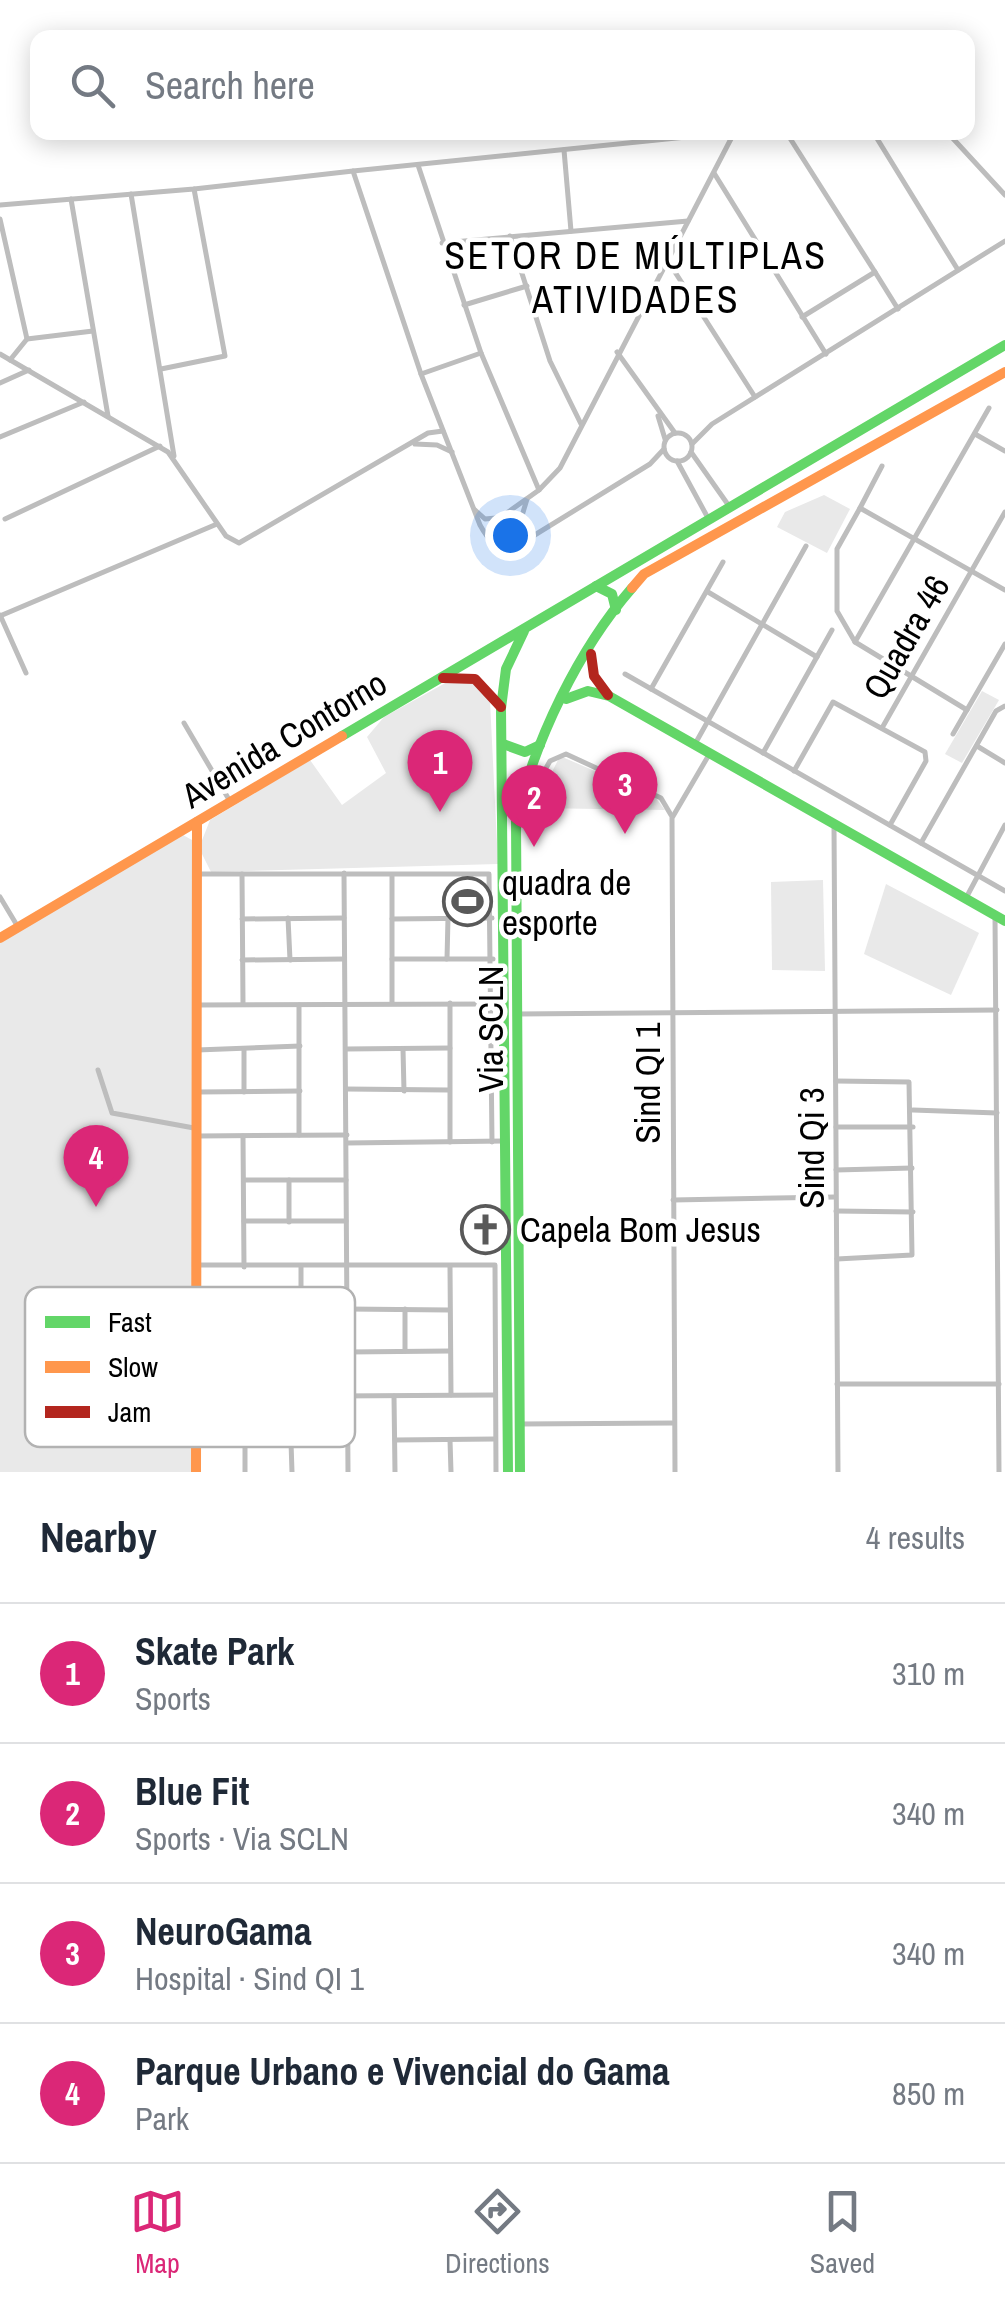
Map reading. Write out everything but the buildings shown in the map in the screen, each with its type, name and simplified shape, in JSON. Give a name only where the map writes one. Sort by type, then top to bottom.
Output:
[{"type":"main road","name":"Avenida Contorno","points":[[0,938],[1005,345]]},
{"type":"main road","name":"Via SCLN","points":[[510,846],[522,785],[541,744],[616,610],[654,566],[1005,372]]},
{"type":"main road","points":[[785,473],[794,477],[793,489]]},
{"type":"main road","points":[[596,586],[612,594],[616,610]]},
{"type":"main road","name":"Via SCLN","points":[[512,1219],[506,1141],[510,846],[501,708],[508,662],[526,627]]},
{"type":"main road","points":[[591,654],[591,670],[609,696]]},
{"type":"main road","points":[[439,679],[475,679],[501,708]]},
{"type":"main road","points":[[566,699],[588,692],[609,696],[1000,918]]},
{"type":"main road","points":[[503,744],[526,752],[541,744]]},
{"type":"main road","points":[[196,1287],[197,822]]},
{"type":"main road","name":"Via SCLN","points":[[508,1472],[517,1014],[510,864]]},
{"type":"main road","name":"Via SCLN","points":[[512,1233],[520,1472]]},
{"type":"main road","points":[[196,1447],[196,1472]]},
{"type":"street","points":[[0,204],[194,189],[659,140]]},
{"type":"street","points":[[493,543],[492,525],[539,490],[560,468],[617,352],[731,140]]},
{"type":"street","points":[[791,140],[898,309]]},
{"type":"street","points":[[877,140],[958,270]]},
{"type":"street","points":[[954,140],[1005,195]]},
{"type":"street","points":[[564,150],[571,231]]},
{"type":"street","points":[[418,164],[481,353],[539,490]]},
{"type":"street","points":[[352,170],[421,374],[474,508],[493,543],[506,551],[524,542],[650,464],[664,449],[657,413]]},
{"type":"street","points":[[714,173],[826,354]]},
{"type":"street","points":[[161,368],[224,356],[194,189]]},
{"type":"street","points":[[131,194],[174,459]]},
{"type":"street","points":[[71,199],[108,416]]},
{"type":"street","points":[[0,220],[26,339]]},
{"type":"street","points":[[442,243],[688,221]]},
{"type":"street","points":[[510,236],[556,376],[582,426]]},
{"type":"street","points":[[665,440],[675,433],[684,434],[712,424],[1005,240]]},
{"type":"street","points":[[666,258],[755,397]]},
{"type":"street","points":[[802,317],[874,272]]},
{"type":"street","points":[[464,306],[528,286]]},
{"type":"street","points":[[10,360],[26,339],[94,331]]},
{"type":"street","points":[[617,352],[675,433]]},
{"type":"street","points":[[421,374],[481,353]]},
{"type":"street","points":[[0,354],[160,446],[174,459],[230,540],[244,542],[407,446],[443,430]]},
{"type":"street","points":[[0,383],[29,370]]},
{"type":"street","points":[[0,438],[84,402]]},
{"type":"street","points":[[856,642],[989,408]]},
{"type":"street","points":[[712,424],[692,444],[691,452],[728,506]]},
{"type":"street","points":[[684,434],[692,444]]},
{"type":"street","points":[[975,434],[1005,451]]},
{"type":"street","points":[[407,446],[430,444],[452,452]]},
{"type":"street","points":[[6,518],[160,446]]},
{"type":"street","points":[[664,449],[708,518]]},
{"type":"street","points":[[650,464],[675,461],[691,452]]},
{"type":"street","points":[[882,466],[836,552],[835,605],[856,642],[968,710]]},
{"type":"street","points":[[524,542],[522,522],[529,497]]},
{"type":"street","points":[[474,508],[485,519],[500,517],[541,531]]},
{"type":"street","points":[[860,508],[1005,590]]},
{"type":"street","name":"Quadra 46","points":[[882,728],[1005,512]]},
{"type":"street","points":[[26,673],[0,615],[217,524]]},
{"type":"street","points":[[695,744],[806,546]]},
{"type":"street","points":[[651,689],[723,562]]},
{"type":"street","points":[[708,592],[817,657]]},
{"type":"street","points":[[763,753],[832,630]]},
{"type":"street","points":[[953,734],[1005,644]]},
{"type":"street","points":[[625,674],[1005,891]]},
{"type":"street","points":[[794,770],[832,703],[925,752],[927,758],[890,825]]},
{"type":"street","points":[[921,843],[996,711],[1005,706]]},
{"type":"street","points":[[184,723],[232,803]]},
{"type":"street","points":[[977,746],[1005,762]]},
{"type":"street","points":[[672,818],[710,753]]},
{"type":"street","points":[[516,820],[550,761],[566,754],[661,798],[672,818]]},
{"type":"street","name":"Sind QI 1","points":[[672,818],[675,1472]]},
{"type":"street","name":"Sind Qi 3","points":[[834,824],[838,1472]]},
{"type":"street","points":[[966,898],[1005,825]]},
{"type":"street","points":[[344,873],[348,1287]]},
{"type":"street","points":[[194,874],[487,873],[492,880],[492,1142]]},
{"type":"street","points":[[242,874],[243,1004]]},
{"type":"street","points":[[392,875],[392,1003]]},
{"type":"street","points":[[0,896],[18,927]]},
{"type":"street","points":[[242,918],[345,918]]},
{"type":"street","points":[[288,918],[290,960]]},
{"type":"street","points":[[392,918],[492,918]]},
{"type":"street","points":[[447,959],[448,918]]},
{"type":"street","points":[[999,1472],[1001,1196],[996,1010],[1000,918]]},
{"type":"street","points":[[392,959],[493,958]]},
{"type":"street","points":[[242,960],[345,959]]},
{"type":"street","points":[[450,1003],[450,1142]]},
{"type":"street","points":[[194,1005],[493,1004]]},
{"type":"street","points":[[299,1005],[299,1135]]},
{"type":"street","points":[[517,1014],[996,1010]]},
{"type":"street","points":[[194,1050],[300,1046]]},
{"type":"street","points":[[244,1048],[244,1092]]},
{"type":"street","points":[[346,1048],[450,1048]]},
{"type":"street","points":[[403,1048],[404,1091]]},
{"type":"street","points":[[98,1070],[112,1113],[194,1132],[506,1141]]},
{"type":"street","points":[[836,1080],[909,1082],[913,1110],[914,1251],[910,1257],[836,1259]]},
{"type":"street","points":[[346,1090],[450,1090]]},
{"type":"street","points":[[194,1092],[300,1091]]},
{"type":"street","points":[[913,1110],[997,1113]]},
{"type":"street","points":[[836,1126],[913,1126]]},
{"type":"street","points":[[243,1136],[244,1266]]},
{"type":"street","points":[[836,1170],[912,1168]]},
{"type":"street","points":[[244,1180],[347,1180]]},
{"type":"street","points":[[289,1222],[290,1180]]},
{"type":"street","points":[[673,1200],[836,1198]]},
{"type":"street","points":[[836,1211],[912,1212]]},
{"type":"street","points":[[244,1221],[347,1221]]},
{"type":"street","points":[[196,1265],[495,1265],[496,1472]]},
{"type":"street","points":[[300,1287],[301,1266]]},
{"type":"street","points":[[450,1266],[451,1395]]},
{"type":"street","points":[[355,1309],[450,1310]]},
{"type":"street","points":[[405,1310],[405,1352]]},
{"type":"street","points":[[355,1352],[451,1351]]},
{"type":"street","points":[[837,1384],[999,1384]]},
{"type":"street","points":[[355,1396],[495,1396]]},
{"type":"street","points":[[394,1396],[395,1472]]},
{"type":"street","points":[[520,1424],[674,1423]]},
{"type":"street","points":[[395,1440],[495,1439]]},
{"type":"street","points":[[450,1440],[452,1472]]},
{"type":"shaded area","points":[[824,495],[850,509],[827,553],[777,527],[785,512]]},
{"type":"shaded area","points":[[449,681],[471,681],[490,701],[498,864],[211,872],[199,848],[210,820],[310,760],[342,805],[386,773],[367,737],[384,717]]},
{"type":"shaded area","points":[[982,691],[999,700],[962,763],[945,754]]},
{"type":"shaded area","points":[[560,756],[655,797],[665,810],[534,808]]},
{"type":"shaded area","points":[[183,835],[192,840],[193,1287],[25,1287],[25,1447],[193,1447],[193,1472],[0,1472],[0,942]]},
{"type":"shaded area","points":[[823,880],[825,971],[772,970],[771,882]]},
{"type":"shaded area","points":[[886,884],[979,933],[951,995],[864,954]]},
{"type":"traffic: fast","points":[[342,736],[1005,345]]},
{"type":"traffic: fast","points":[[596,586],[612,594],[616,610]]},
{"type":"traffic: fast","points":[[520,1472],[516,820],[535,759],[561,697],[594,639],[632,588]]},
{"type":"traffic: fast","points":[[508,1472],[501,708],[506,669],[524,631]]},
{"type":"traffic: fast","points":[[566,699],[588,691],[609,696],[1005,921]]},
{"type":"traffic: fast","points":[[503,744],[525,752],[540,745]]},
{"type":"traffic: slow","points":[[632,588],[644,574],[1005,372]]},
{"type":"traffic: slow","points":[[0,938],[342,736]]},
{"type":"traffic: slow","points":[[196,1287],[197,822]]},
{"type":"traffic: slow","points":[[196,1447],[196,1472]]},
{"type":"traffic: jam","points":[[591,654],[594,676],[608,695]]},
{"type":"traffic: jam","points":[[443,678],[475,679],[501,707]]},
{"type":"place","name":"Skate Park","points":[[440,812]]},
{"type":"place","name":"NeuroGama","points":[[625,834]]},
{"type":"place","name":"Blue Fit","points":[[534,847]]},
{"type":"place","name":"quadra de esporte","points":[[467,902]]},
{"type":"place","name":"Parque Urbano e Vivencial do Gama","points":[[96,1207]]},
{"type":"place","name":"Capela Bom Jesus","points":[[485,1229]]},
{"type":"district","name":"SETOR DE MÚLTIPLAS ATIVIDADES","points":[[636,277]]}]
